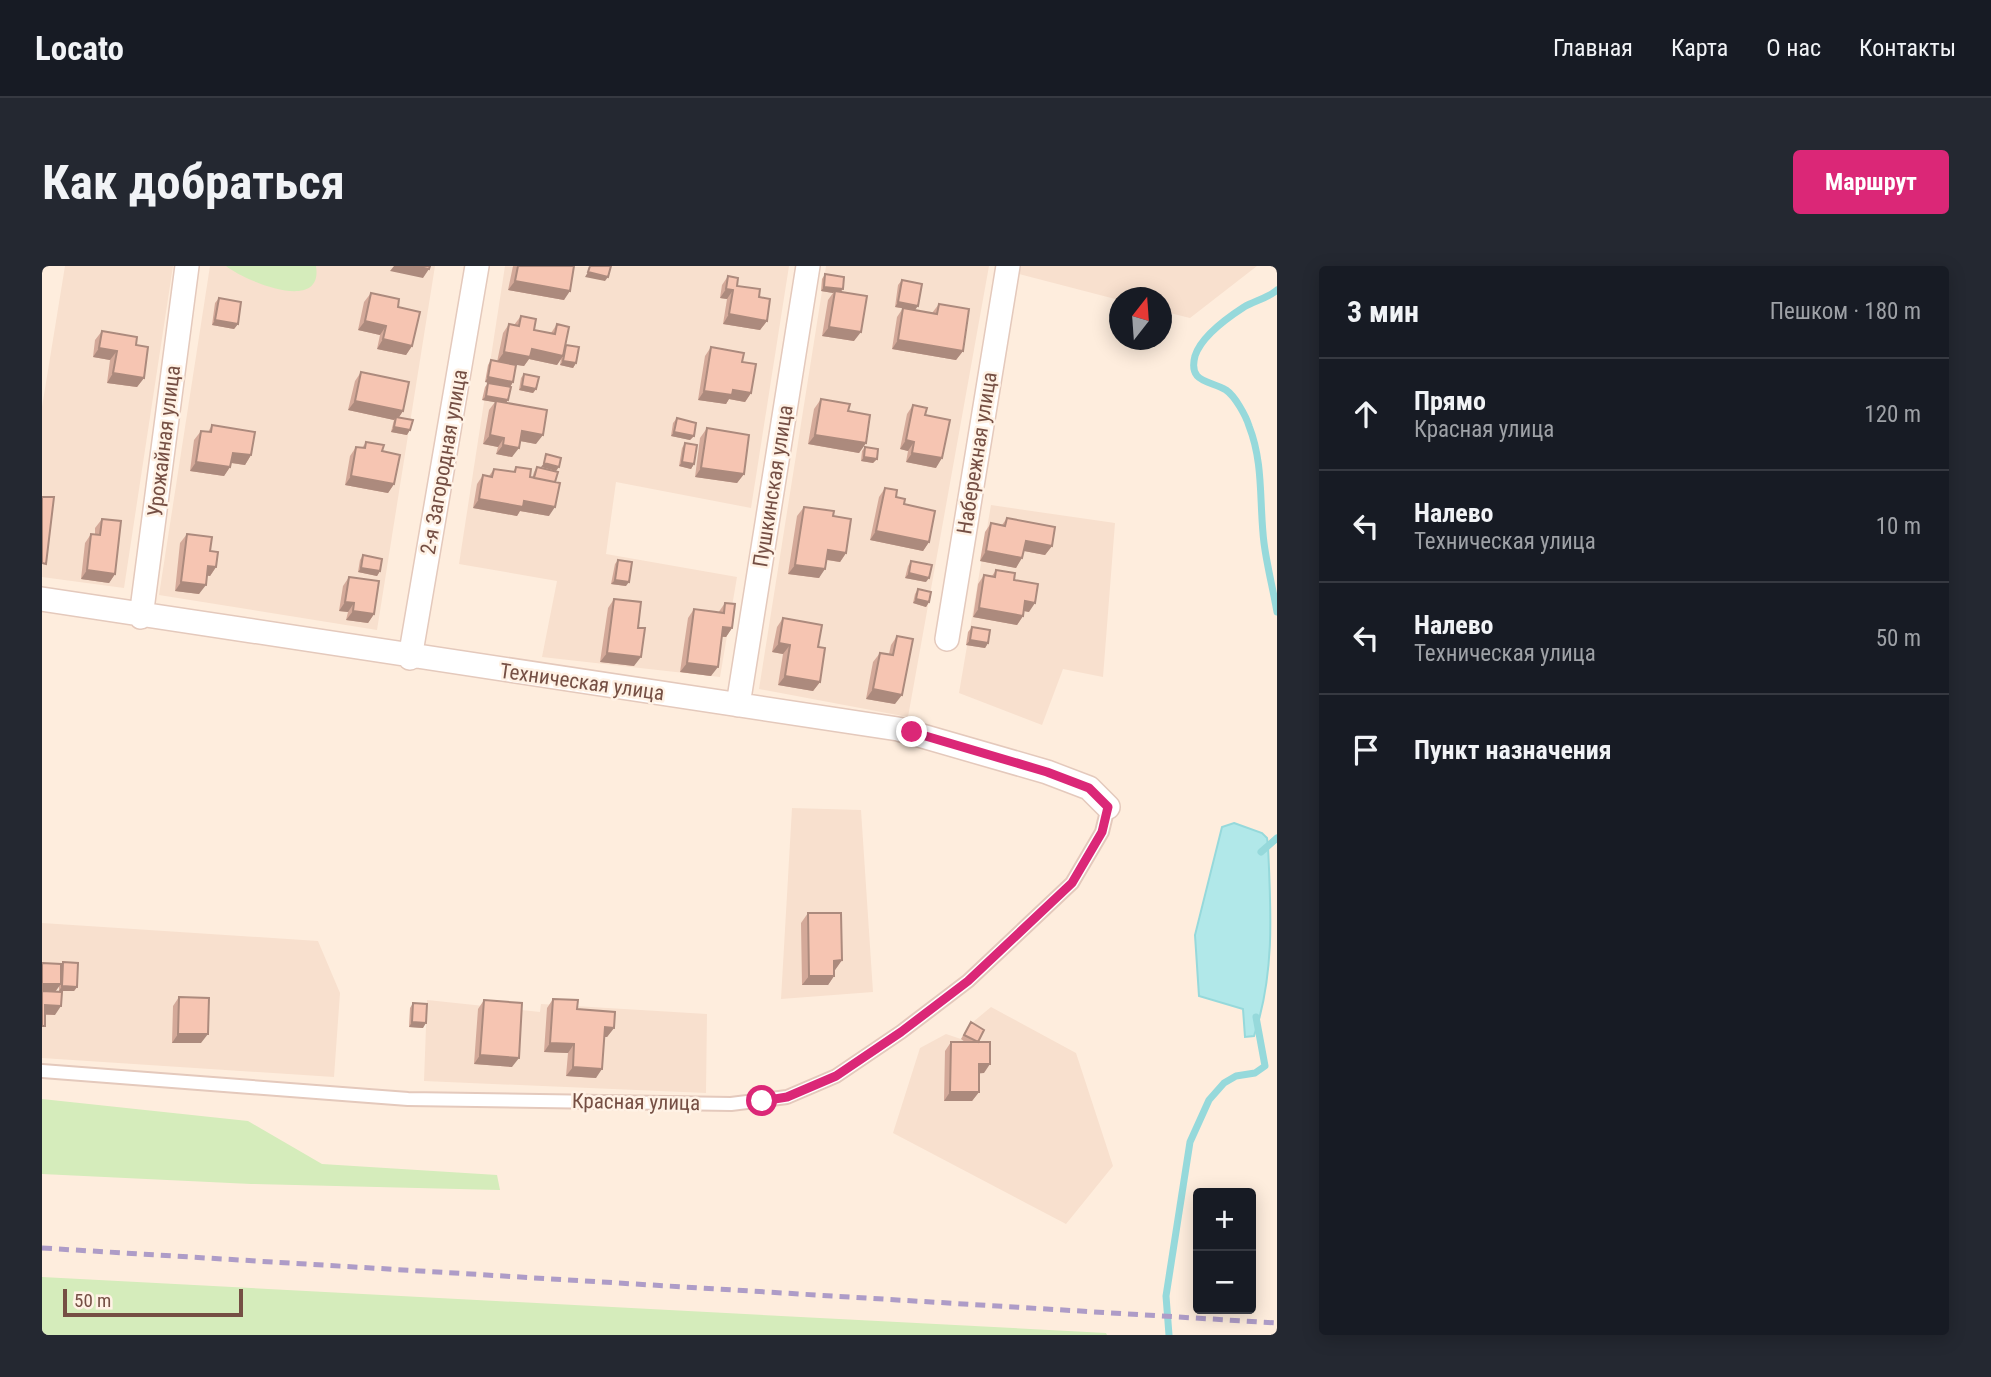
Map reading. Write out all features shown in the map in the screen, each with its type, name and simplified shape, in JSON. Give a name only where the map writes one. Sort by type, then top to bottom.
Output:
[{"type":"street","name":"Урожайная улица","points":[[141,617],[187,266]]},
{"type":"street","name":"2-я Загородная улица","points":[[410,658],[477,266]]},
{"type":"street","name":"Пушкинская улица","points":[[738,705],[808,266]]},
{"type":"street","name":"Набережная улица","points":[[947,639],[1007,266]]},
{"type":"street","name":"Техническая улица","points":[[42,599],[141,617],[738,705],[922,735],[1047,772],[1089,788],[1108,807]]},
{"type":"lane","name":"Красная улица","points":[[42,1071],[408,1099],[732,1104],[787,1097],[836,1076],[901,1032],[968,981],[1072,883],[1102,832],[1108,807]]},
{"type":"shaded area","points":[[65,266],[173,266],[124,588],[42,577],[42,407]]},
{"type":"shaded area","points":[[210,266],[435,266],[377,630],[159,595]]},
{"type":"shaded area","points":[[505,266],[789,266],[751,508],[616,482],[606,554],[737,577],[720,677],[542,657],[557,581],[459,564]]},
{"type":"shaded area","points":[[826,266],[989,266],[908,717],[759,689]]},
{"type":"shaded area","points":[[1021,266],[1257,266],[1190,318],[1172,314],[1172,287],[1109,287],[1109,297],[1019,274]]},
{"type":"shaded area","points":[[991,505],[1115,523],[1103,677],[1063,669],[1042,725],[959,693]]},
{"type":"shaded area","points":[[792,808],[861,810],[873,992],[781,999]]},
{"type":"shaded area","points":[[42,923],[318,941],[340,993],[334,1077],[42,1058]]},
{"type":"shaded area","points":[[427,1000],[540,1012],[541,1004],[707,1014],[706,1093],[424,1081]]},
{"type":"shaded area","points":[[991,1007],[1076,1053],[1113,1166],[1066,1224],[893,1133],[920,1048],[946,1034],[961,1039],[967,1027]]},
{"type":"green space","points":[[226,266],[316,266],[315,281],[308,289],[280,290],[248,279]]},
{"type":"green space","points":[[42,1099],[248,1121],[322,1164],[497,1175],[500,1190],[251,1184],[42,1174]]},
{"type":"green space","points":[[42,1277],[1106,1333],[1107,1335],[42,1335]]},
{"type":"water","points":[[1234,823],[1262,833],[1267,838],[1268,846],[1268,966],[1261,1013],[1254,1036],[1245,1037],[1243,1009],[1199,996],[1195,935],[1222,827]]},
{"type":"building","points":[[518,266],[574,266],[570,291],[515,281]]},
{"type":"building","points":[[590,266],[611,266],[608,277],[588,272]]},
{"type":"building","points":[[825,274],[844,277],[843,289],[824,287]]},
{"type":"building","points":[[728,276],[738,278],[737,286],[760,289],[759,297],[770,299],[767,321],[729,314],[733,290],[726,289]]},
{"type":"building","points":[[902,280],[922,284],[918,306],[898,302]]},
{"type":"building","points":[[835,291],[867,296],[861,332],[829,327]]},
{"type":"building","points":[[371,293],[399,299],[398,307],[420,312],[412,346],[383,339],[386,326],[365,321]]},
{"type":"building","points":[[219,298],[241,302],[238,324],[215,320]]},
{"type":"building","points":[[939,304],[969,309],[963,351],[898,340],[903,308],[937,314]]},
{"type":"building","points":[[521,316],[536,319],[534,330],[555,334],[557,324],[569,327],[563,356],[532,349],[530,357],[504,352],[509,324],[519,326]]},
{"type":"building","points":[[102,331],[137,337],[136,345],[148,347],[144,378],[113,373],[117,351],[99,348]]},
{"type":"building","points":[[566,345],[579,347],[576,363],[563,361]]},
{"type":"building","points":[[711,347],[744,353],[742,362],[756,364],[751,393],[733,390],[732,395],[704,391]]},
{"type":"building","points":[[491,360],[516,365],[513,382],[488,377]]},
{"type":"building","points":[[361,372],[409,382],[403,411],[355,401]]},
{"type":"building","points":[[524,374],[539,377],[536,389],[522,386]]},
{"type":"building","points":[[488,383],[511,387],[508,400],[486,396]]},
{"type":"building","points":[[821,399],[850,404],[848,411],[870,415],[866,443],[815,435]]},
{"type":"building","points":[[496,401],[547,410],[543,435],[522,431],[519,448],[503,445],[504,438],[490,435]]},
{"type":"building","points":[[913,405],[927,408],[925,415],[950,420],[942,458],[912,453],[914,442],[906,440]]},
{"type":"building","points":[[396,417],[413,420],[410,430],[394,427]]},
{"type":"building","points":[[677,418],[696,423],[694,436],[674,432]]},
{"type":"building","points":[[212,425],[255,432],[251,455],[233,453],[230,467],[196,462],[201,431],[211,432]]},
{"type":"building","points":[[707,428],[749,435],[744,474],[701,468]]},
{"type":"building","points":[[366,442],[384,445],[382,451],[400,455],[394,484],[351,476],[356,447],[365,448]]},
{"type":"building","points":[[685,443],[697,445],[694,464],[682,462]]},
{"type":"building","points":[[865,447],[878,449],[877,459],[864,457]]},
{"type":"building","points":[[546,454],[561,458],[559,467],[544,463]]},
{"type":"building","points":[[516,467],[531,469],[530,477],[560,483],[555,507],[524,501],[523,507],[479,499],[483,475],[492,477],[494,469],[515,472]]},
{"type":"building","points":[[537,467],[558,472],[555,482],[534,478]]},
{"type":"building","points":[[885,488],[897,490],[896,497],[905,499],[904,504],[935,511],[929,542],[876,531]]},
{"type":"building","points":[[42,497],[54,497],[46,564],[42,563]]},
{"type":"building","points":[[804,507],[834,511],[833,516],[851,519],[846,553],[828,550],[825,569],[795,565]]},
{"type":"building","points":[[1007,518],[1055,527],[1052,546],[1026,541],[1022,558],[986,551],[991,523],[1005,526]]},
{"type":"building","points":[[102,519],[121,521],[115,574],[87,570],[91,534],[100,535]]},
{"type":"building","points":[[187,534],[212,537],[210,551],[218,552],[216,567],[208,566],[206,585],[181,582]]},
{"type":"building","points":[[363,555],[382,559],[380,571],[361,568]]},
{"type":"building","points":[[618,560],[632,562],[629,582],[615,580]]},
{"type":"building","points":[[911,561],[932,565],[929,578],[909,573]]},
{"type":"building","points":[[996,570],[1015,573],[1014,580],[1038,584],[1035,603],[1025,601],[1023,616],[979,608],[984,575],[995,577]]},
{"type":"building","points":[[349,577],[379,581],[374,614],[353,611],[354,603],[345,602]]},
{"type":"building","points":[[918,589],[931,592],[929,602],[916,599]]},
{"type":"building","points":[[614,599],[641,602],[638,628],[645,628],[641,657],[607,653]]},
{"type":"building","points":[[725,603],[735,604],[732,628],[723,627],[718,667],[687,663],[694,609],[724,613]]},
{"type":"building","points":[[783,618],[822,625],[818,647],[825,648],[820,682],[785,676],[790,645],[779,643]]},
{"type":"building","points":[[972,627],[990,630],[988,643],[970,640]]},
{"type":"building","points":[[897,636],[913,639],[902,695],[873,689],[880,653],[893,655]]},
{"type":"building","points":[[808,913],[841,913],[842,960],[834,961],[834,976],[809,976]]},
{"type":"building","points":[[63,962],[78,963],[77,987],[62,986]]},
{"type":"building","points":[[42,963],[61,964],[61,984],[42,984]]},
{"type":"building","points":[[42,991],[62,992],[61,1006],[45,1005],[45,1026],[42,1026]]},
{"type":"building","points":[[179,997],[209,998],[208,1034],[178,1034]]},
{"type":"building","points":[[553,999],[578,1000],[577,1009],[615,1012],[614,1028],[605,1027],[602,1069],[573,1067],[574,1044],[550,1043]]},
{"type":"building","points":[[484,1000],[522,1003],[519,1058],[480,1055]]},
{"type":"building","points":[[413,1003],[427,1004],[426,1023],[412,1022]]},
{"type":"building","points":[[971,1022],[984,1030],[978,1042],[964,1035]]},
{"type":"building","points":[[951,1042],[990,1042],[990,1064],[979,1064],[979,1092],[950,1092]]},
{"type":"waterway","points":[[1277,290],[1244,307],[1215,328],[1198,349],[1194,365],[1197,376],[1226,390],[1240,406],[1254,440],[1264,543],[1277,612]]},
{"type":"waterway","points":[[1261,852],[1277,838]]},
{"type":"waterway","points":[[1169,1335],[1166,1296],[1190,1142],[1209,1100],[1224,1083],[1236,1076],[1255,1073],[1265,1066],[1256,1017]]},
{"type":"railway","points":[[42,1248],[1277,1323]]},
{"type":"route","points":[[762,1101],[787,1097],[836,1076],[901,1032],[968,981],[1072,883],[1087,862],[1102,832],[1108,807],[1089,788],[1047,772],[912,732]]}]
